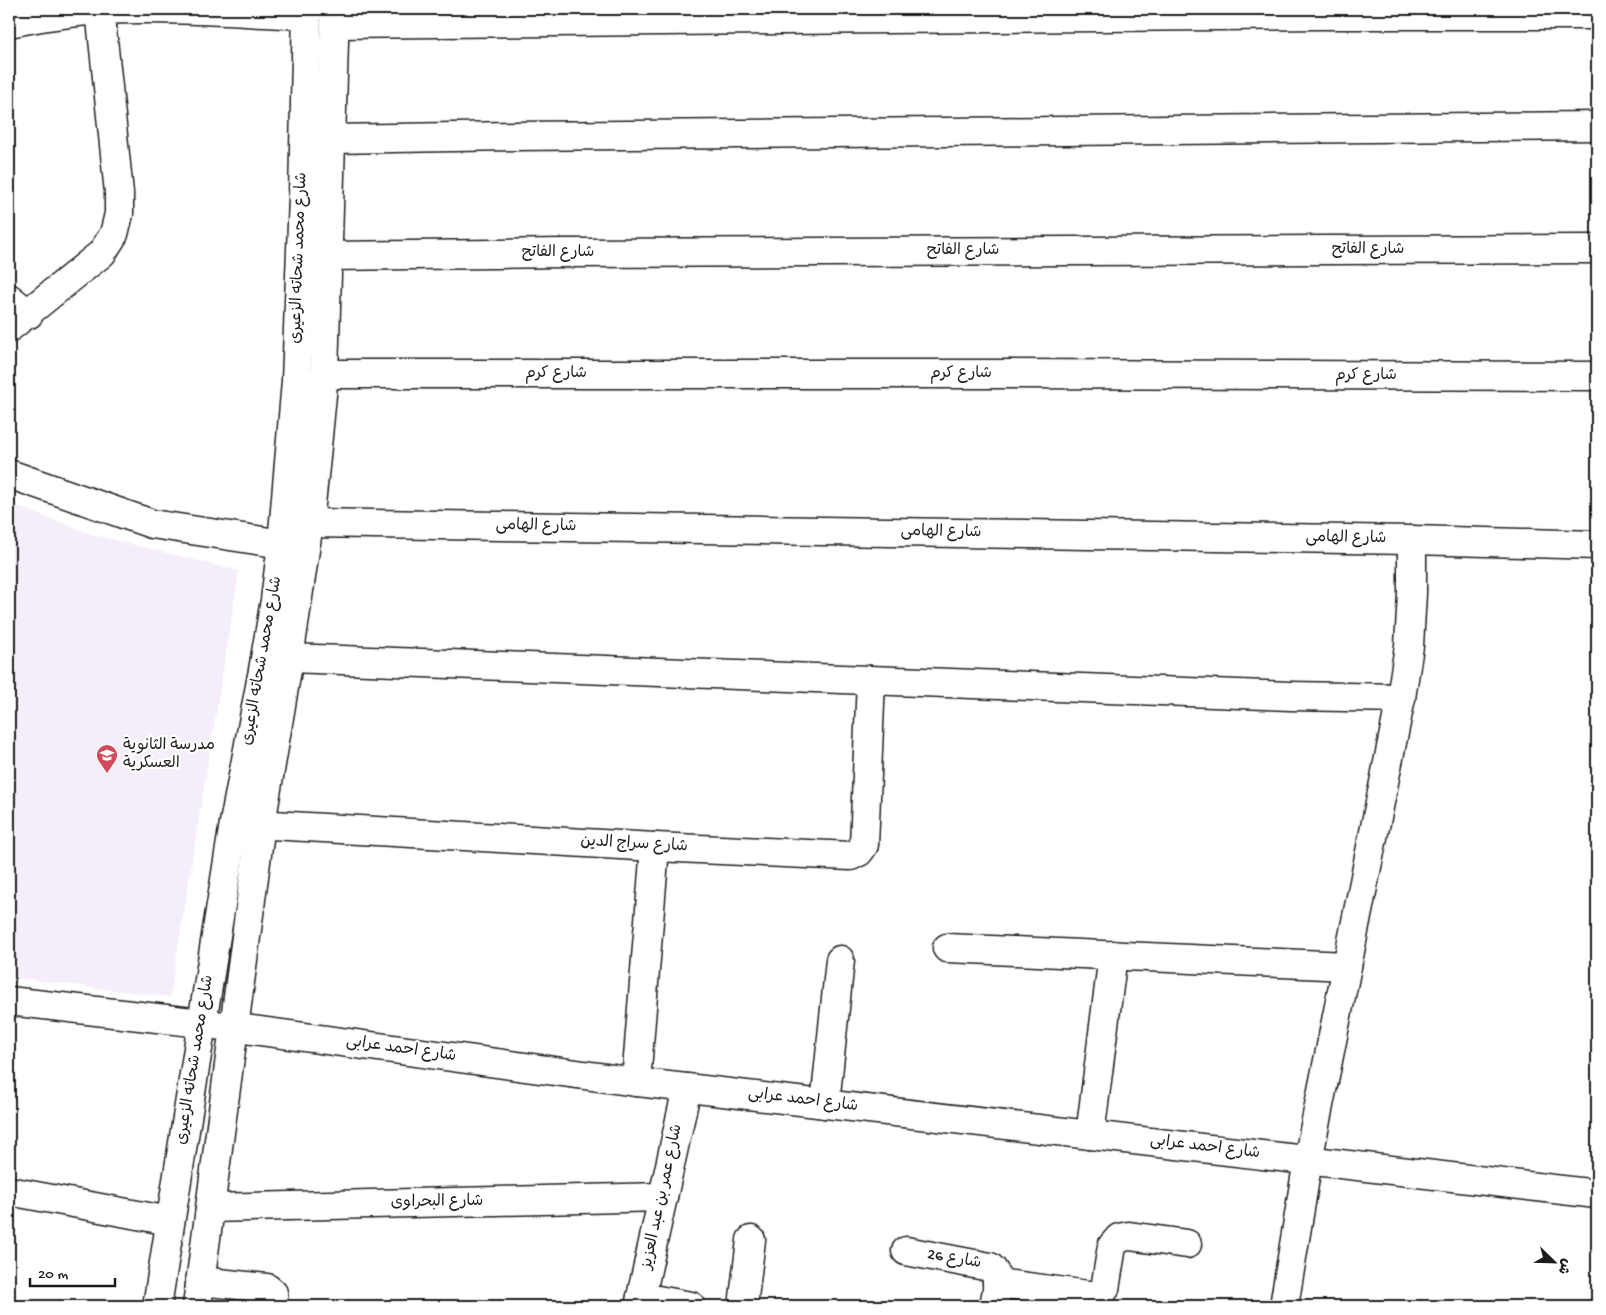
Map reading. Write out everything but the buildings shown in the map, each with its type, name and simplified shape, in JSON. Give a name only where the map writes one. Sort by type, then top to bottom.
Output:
[{"type":"street","points":[[9,23],[46,15],[100,10],[189,9],[307,12]]},
{"type":"street","points":[[15,313],[102,253],[114,234],[119,214],[119,193],[100,10]]},
{"type":"street","name":"شارع محمد شحاته الزعيرى","points":[[199,1294],[260,824],[289,658],[291,530],[303,197],[307,12]]},
{"type":"street","points":[[335,16],[1325,12],[1597,15]]},
{"type":"street","name":"شارع محمد شحاته الزعيرى","points":[[157,1306],[234,823],[275,600],[324,374],[335,16]]},
{"type":"street","points":[[331,139],[1597,126]]},
{"type":"street","name":"شارع الفاتح","points":[[328,256],[566,253],[1597,249]]},
{"type":"street","name":"شارع كرم","points":[[324,374],[1597,376]]},
{"type":"street","name":"شارع الهامى","points":[[9,474],[152,524],[291,530],[1412,540],[1597,545]]},
{"type":"street","points":[[1284,1306],[1308,1160],[1401,698],[1409,637],[1412,593],[1412,540]]},
{"type":"street","points":[[289,658],[1291,696],[1401,698]]},
{"type":"street","name":"شارع سراج الدين","points":[[234,823],[851,856],[859,852],[864,846],[871,680]]},
{"type":"street","points":[[636,1082],[655,847]]},
{"type":"street","points":[[947,948],[1347,966]]},
{"type":"street","points":[[1090,1135],[1114,955]]},
{"type":"street","points":[[825,1104],[840,960]]},
{"type":"street","name":"شارع احمد عرابى","points":[[9,1001],[201,1023],[636,1082],[1597,1194]]},
{"type":"street","name":"شارع عمر بن عبد العزيز","points":[[640,1302],[687,1088]]},
{"type":"street","points":[[9,1191],[170,1222]]},
{"type":"street","name":"شارع البحراوى","points":[[210,1208],[663,1197]]},
{"type":"street","points":[[995,1295],[1096,1296],[1101,1294],[1106,1288],[1112,1246],[1119,1238],[1129,1236],[1187,1244]]},
{"type":"street","points":[[744,1306],[751,1240]]},
{"type":"street","name":"شارع 26","points":[[906,1251],[990,1267],[995,1271],[997,1277],[995,1295]]},
{"type":"street","points":[[199,1294],[267,1288],[273,1293],[274,1306]]},
{"type":"street","points":[[640,1302],[691,1306]]},
{"type":"shaded area","name":"مدرسة الثانوية العسكرية","points":[[9,503],[91,534],[239,571],[170,997],[9,977]]},
{"type":"place","name":"مدرسة الثانوية العسكرية","points":[[107,774]]}]
